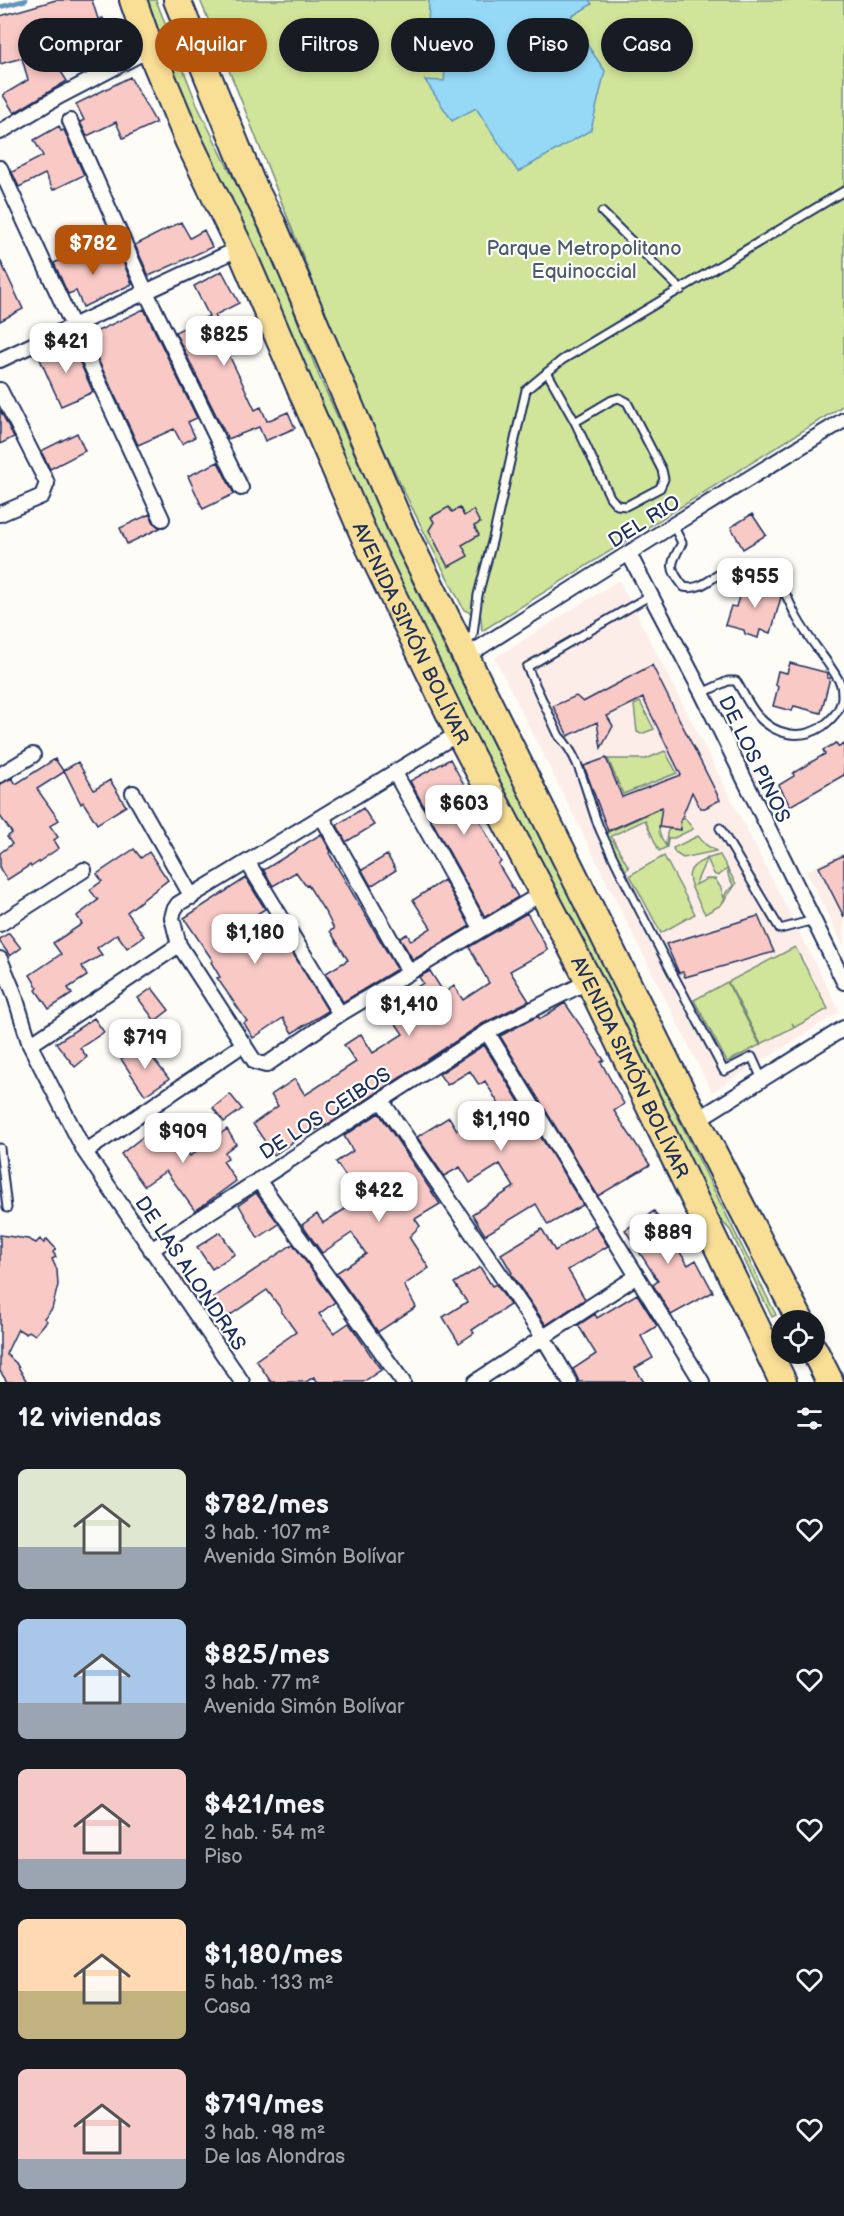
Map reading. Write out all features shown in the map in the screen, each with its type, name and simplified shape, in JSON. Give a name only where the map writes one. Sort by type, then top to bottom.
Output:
[{"type":"highway","name":"AVENIDA SIMÓN BOLÍVAR","points":[[133,0],[150,49],[188,140],[240,248],[366,540],[459,733],[544,892],[771,1336]]},
{"type":"highway","name":"AVENIDA SIMÓN BOLÍVAR","points":[[177,0],[251,182],[272,223],[401,526],[697,1120],[795,1310]]},
{"type":"highway","name":"AVENIDA SIMÓN BOLÍVAR","points":[[779,1364],[783,1382]]},
{"type":"highway","points":[[821,1364],[830,1382]]},
{"type":"street","points":[[0,132],[58,97],[150,49]]},
{"type":"street","points":[[70,121],[146,292],[241,488]]},
{"type":"street","points":[[0,168],[162,519]]},
{"type":"street","points":[[0,360],[240,248]]},
{"type":"street","points":[[0,390],[47,483],[42,496],[0,514]]},
{"type":"street","name":"DEL RIO","points":[[463,652],[629,554],[844,420]]},
{"type":"street","name":"DE LOS PINOS","points":[[629,554],[702,693],[844,982]]},
{"type":"street","points":[[459,733],[178,904],[172,918],[179,945],[255,1062],[266,1065],[340,1014],[544,892]]},
{"type":"street","points":[[0,775],[33,755]]},
{"type":"street","points":[[395,773],[481,928]]},
{"type":"street","points":[[133,793],[192,897]]},
{"type":"street","points":[[322,817],[409,972]]},
{"type":"street","points":[[248,863],[340,1014]]},
{"type":"street","points":[[0,924],[84,870]]},
{"type":"street","points":[[30,1046],[179,945]]},
{"type":"street","name":"DE LAS ALONDRAS","points":[[0,959],[14,993],[30,1046],[85,1152],[242,1382]]},
{"type":"street","name":"DE LOS CEIBOS","points":[[151,1250],[487,1032],[589,981]]},
{"type":"street","points":[[697,1120],[844,1028]]},
{"type":"street","points":[[487,1032],[702,1382]]},
{"type":"street","points":[[85,1152],[243,1044]]},
{"type":"street","points":[[381,1100],[543,1337],[570,1382]]},
{"type":"street","points":[[258,1180],[403,1382]]},
{"type":"street","points":[[475,1382],[637,1276]]},
{"type":"lane","points":[[463,652],[473,634],[478,595],[526,390],[562,360],[844,191]]},
{"type":"lane","points":[[602,212],[681,290]]},
{"type":"lane","points":[[547,372],[575,422],[610,497],[617,505],[626,506],[660,488],[664,479],[662,470],[627,402],[619,398],[612,400],[575,422]]},
{"type":"lane","points":[[673,525],[682,543],[672,561],[672,569],[684,587],[692,589],[728,567],[743,565],[762,569],[775,578],[796,617],[840,681],[842,699],[835,715],[824,725],[810,734],[793,735],[773,730],[757,715],[736,681],[729,681],[702,693]]},
{"type":"lane","points":[[651,595],[527,667],[559,736],[567,744],[573,757],[605,839],[724,1071],[752,1057],[762,1079]]},
{"type":"lane","points":[[720,828],[780,929],[814,920]]},
{"type":"lane","points":[[0,982],[6,983],[14,993]]},
{"type":"lane","points":[[0,1148],[7,1208]]},
{"type":"shaded area","points":[[619,580],[840,1012],[712,1092],[495,658]]},
{"type":"shaded area","points":[[844,852],[844,947],[806,871]]},
{"type":"green space","points":[[147,0],[156,0],[163,18],[155,18],[155,23]]},
{"type":"green space","name":"Parque Metropolitano Equinoccial","points":[[200,0],[844,0],[844,405],[482,631],[481,617],[464,610],[417,519],[359,395],[230,72],[267,72],[267,18],[207,18]]},
{"type":"green space","points":[[173,72],[184,72],[198,107],[273,258],[319,376],[424,607],[605,966],[774,1310],[771,1310],[771,1315],[730,1230],[715,1214],[595,970],[413,612],[308,379],[246,231]]},
{"type":"green space","points":[[640,702],[654,729],[641,734],[637,732],[634,705]]},
{"type":"green space","points":[[665,751],[677,773],[623,794],[608,759],[646,759]]},
{"type":"green space","points":[[668,805],[681,813],[693,829],[674,838],[668,838],[667,847],[659,851],[645,820],[611,836],[629,868],[625,870],[606,833]],"holes":[[[682,816],[681,830],[669,829],[666,846],[659,832],[665,817]]]},
{"type":"green space","points":[[698,836],[716,851],[683,858],[675,853],[673,848]]},
{"type":"green space","points":[[720,855],[736,884],[721,905],[705,914],[689,877],[696,864],[707,859]],"holes":[[[707,859],[714,874],[718,876],[727,869],[734,886],[727,891],[724,898],[715,879],[707,879],[695,885]]]},
{"type":"green space","points":[[664,856],[695,914],[661,933],[630,875]]},
{"type":"green space","points":[[795,947],[828,1009],[795,1027],[792,1023],[794,1027],[761,1044],[728,982]]},
{"type":"green space","points":[[727,982],[760,1045],[727,1062],[694,1000]]},
{"type":"water","points":[[429,0],[589,0],[592,4],[569,18],[507,18],[507,72],[589,72],[589,47],[601,65],[601,72],[605,72],[591,130],[518,172],[476,108],[452,121],[425,80],[444,81],[445,72],[495,72],[495,18],[428,18]]},
{"type":"building","points":[[56,0],[92,0],[98,18],[18,18],[18,59],[0,64],[0,16]]},
{"type":"building","points":[[26,72],[61,72],[67,81],[14,113],[3,95],[28,80]]},
{"type":"building","points":[[130,77],[156,123],[123,138],[116,122],[87,136],[80,122],[84,120],[76,104]]},
{"type":"building","points":[[59,126],[61,131],[64,130],[84,175],[53,190],[45,174],[19,187],[12,172],[43,156],[34,140]]},
{"type":"building","points":[[181,222],[190,238],[204,230],[212,247],[149,276],[135,245]]},
{"type":"building","points":[[86,249],[92,263],[119,252],[132,284],[83,307],[76,291],[68,294],[54,263]]},
{"type":"building","points":[[0,260],[23,309],[0,321]]},
{"type":"building","points":[[222,271],[239,303],[215,315],[229,346],[225,347],[255,410],[261,407],[267,421],[288,412],[295,428],[265,441],[259,427],[228,439],[175,332],[209,316],[194,286]]},
{"type":"building","points":[[144,309],[197,418],[188,422],[195,437],[182,444],[174,429],[138,445],[87,336]]},
{"type":"building","points":[[71,342],[93,392],[61,406],[39,357]]},
{"type":"building","points":[[0,410],[14,437],[0,444]]},
{"type":"building","points":[[77,433],[85,451],[50,469],[41,451]]},
{"type":"building","points":[[218,462],[234,494],[203,509],[188,476]]},
{"type":"building","points":[[449,507],[452,512],[460,508],[464,516],[473,510],[480,523],[474,526],[479,535],[462,545],[468,556],[448,567],[429,530],[434,522],[431,517]]},
{"type":"building","points":[[150,514],[154,523],[160,528],[127,544],[120,528]]},
{"type":"building","points":[[752,514],[766,535],[743,549],[731,527]]},
{"type":"building","points":[[744,580],[776,589],[781,597],[771,633],[760,630],[758,638],[745,634],[744,630],[725,625],[731,606],[736,607]]},
{"type":"building","points":[[790,663],[828,673],[827,678],[830,678],[821,713],[794,706],[792,711],[773,706],[778,687],[775,684],[778,671],[787,673]]},
{"type":"building","points":[[652,665],[720,800],[705,808],[700,808],[692,792],[680,822],[681,830],[659,827],[662,807],[608,831],[584,766],[606,758],[622,797],[681,775],[643,698],[607,716],[613,726],[601,748],[597,722],[568,736],[553,706],[576,696],[583,702]]},
{"type":"building","points":[[836,743],[839,747],[844,744],[844,775],[790,806],[779,785],[794,776],[793,773],[825,754],[823,750]]},
{"type":"building","points":[[55,759],[64,772],[37,789],[59,820],[50,826],[58,837],[54,840],[59,848],[7,880],[0,869],[0,853],[12,844],[7,837],[12,833],[0,816],[0,784],[12,778],[16,784]]},
{"type":"building","points":[[450,759],[483,819],[480,821],[501,862],[498,864],[518,897],[485,917],[410,781]]},
{"type":"building","points":[[78,762],[94,790],[110,780],[126,806],[97,824],[83,802],[81,804],[64,770]]},
{"type":"building","points":[[363,808],[374,825],[346,842],[337,825]]},
{"type":"building","points":[[321,834],[331,852],[329,853],[397,969],[343,1002],[326,973],[348,960],[330,931],[334,929],[327,915],[308,885],[306,886],[296,872],[273,886],[262,868],[264,870]]},
{"type":"building","points":[[134,849],[141,858],[149,852],[168,880],[127,912],[144,936],[127,948],[117,934],[97,948],[102,955],[82,966],[87,976],[68,988],[72,994],[49,1009],[36,990],[38,988],[30,975],[61,954],[53,943],[82,924],[77,916],[98,900],[90,890],[102,881],[97,874]]},
{"type":"building","points":[[387,855],[396,870],[371,886],[362,870]]},
{"type":"building","points":[[844,855],[844,917],[819,867]]},
{"type":"building","points":[[246,878],[265,909],[236,927],[253,955],[283,937],[328,1011],[292,1033],[283,1018],[253,1038],[244,1023],[247,1021],[217,978],[220,977],[211,962],[213,961],[184,918]]},
{"type":"building","points":[[444,880],[470,926],[413,960],[400,938],[407,934],[411,941],[431,928],[413,900]]},
{"type":"building","points":[[527,913],[548,950],[510,971],[529,1001],[482,1024],[334,1121],[299,1138],[274,1155],[253,1124],[278,1106],[271,1095],[295,1079],[305,1095],[356,1062],[344,1045],[361,1034],[373,1053],[403,1034],[380,1000],[395,992],[399,999],[423,983],[419,977],[430,971],[444,993],[454,986],[463,1000],[489,983],[469,947]]},
{"type":"building","points":[[758,916],[774,952],[685,977],[683,972],[679,973],[666,944]]},
{"type":"building","points":[[9,933],[21,948],[10,956],[0,942],[0,939]]},
{"type":"building","points":[[152,988],[169,1010],[155,1021],[138,998]]},
{"type":"building","points":[[565,1003],[604,1060],[601,1062],[624,1104],[614,1111],[650,1165],[598,1196],[500,1036],[538,1016],[540,1019]]},
{"type":"building","points":[[94,1018],[104,1032],[80,1048],[87,1057],[75,1067],[56,1043]]},
{"type":"building","points":[[143,1045],[169,1079],[145,1095],[121,1059]]},
{"type":"building","points":[[484,1045],[583,1205],[548,1225],[536,1204],[485,1235],[472,1214],[514,1187],[500,1164],[470,1183],[460,1167],[444,1176],[417,1137],[449,1117],[457,1130],[463,1126],[467,1134],[503,1111],[485,1081],[479,1085],[470,1071],[447,1085],[439,1074]]},
{"type":"building","points":[[230,1094],[242,1109],[224,1122],[213,1108]]},
{"type":"building","points":[[379,1113],[440,1204],[415,1219],[420,1226],[409,1237],[429,1268],[404,1285],[416,1307],[378,1332],[336,1273],[366,1254],[352,1233],[322,1253],[302,1225],[317,1214],[323,1223],[361,1199],[336,1162],[353,1151],[344,1136]]},
{"type":"building","points":[[163,1121],[190,1156],[227,1129],[236,1144],[225,1152],[228,1158],[223,1161],[236,1181],[195,1211],[166,1171],[144,1186],[121,1154]]},
{"type":"building","points":[[256,1193],[279,1224],[258,1238],[239,1205]]},
{"type":"building","points":[[654,1211],[688,1265],[696,1260],[713,1292],[671,1315],[653,1285],[658,1281],[625,1230]]},
{"type":"building","points":[[595,1225],[608,1246],[568,1270],[585,1299],[546,1325],[511,1274],[501,1254],[542,1229],[555,1251]]},
{"type":"building","points":[[220,1232],[235,1254],[212,1269],[197,1247]]},
{"type":"building","points":[[0,1235],[28,1239],[36,1243],[40,1239],[44,1243],[47,1239],[56,1249],[53,1252],[56,1257],[52,1259],[57,1270],[58,1285],[52,1309],[44,1318],[47,1321],[35,1335],[29,1331],[26,1334],[18,1329],[6,1354],[16,1363],[27,1382],[7,1382],[0,1371]]},
{"type":"building","points":[[293,1244],[335,1302],[319,1314],[334,1333],[349,1323],[381,1370],[363,1382],[318,1382],[314,1377],[306,1382],[271,1382],[256,1360],[296,1332],[282,1310],[267,1290],[226,1318],[213,1298]]},
{"type":"building","points":[[480,1267],[492,1286],[496,1284],[510,1305],[472,1330],[474,1333],[459,1343],[443,1317],[467,1302],[454,1283]]},
{"type":"building","points":[[637,1294],[657,1326],[641,1336],[653,1358],[635,1368],[644,1382],[579,1382],[573,1369],[596,1354],[578,1325],[595,1314],[597,1318]]},
{"type":"waterway","points":[[0,7],[26,0]]}]
